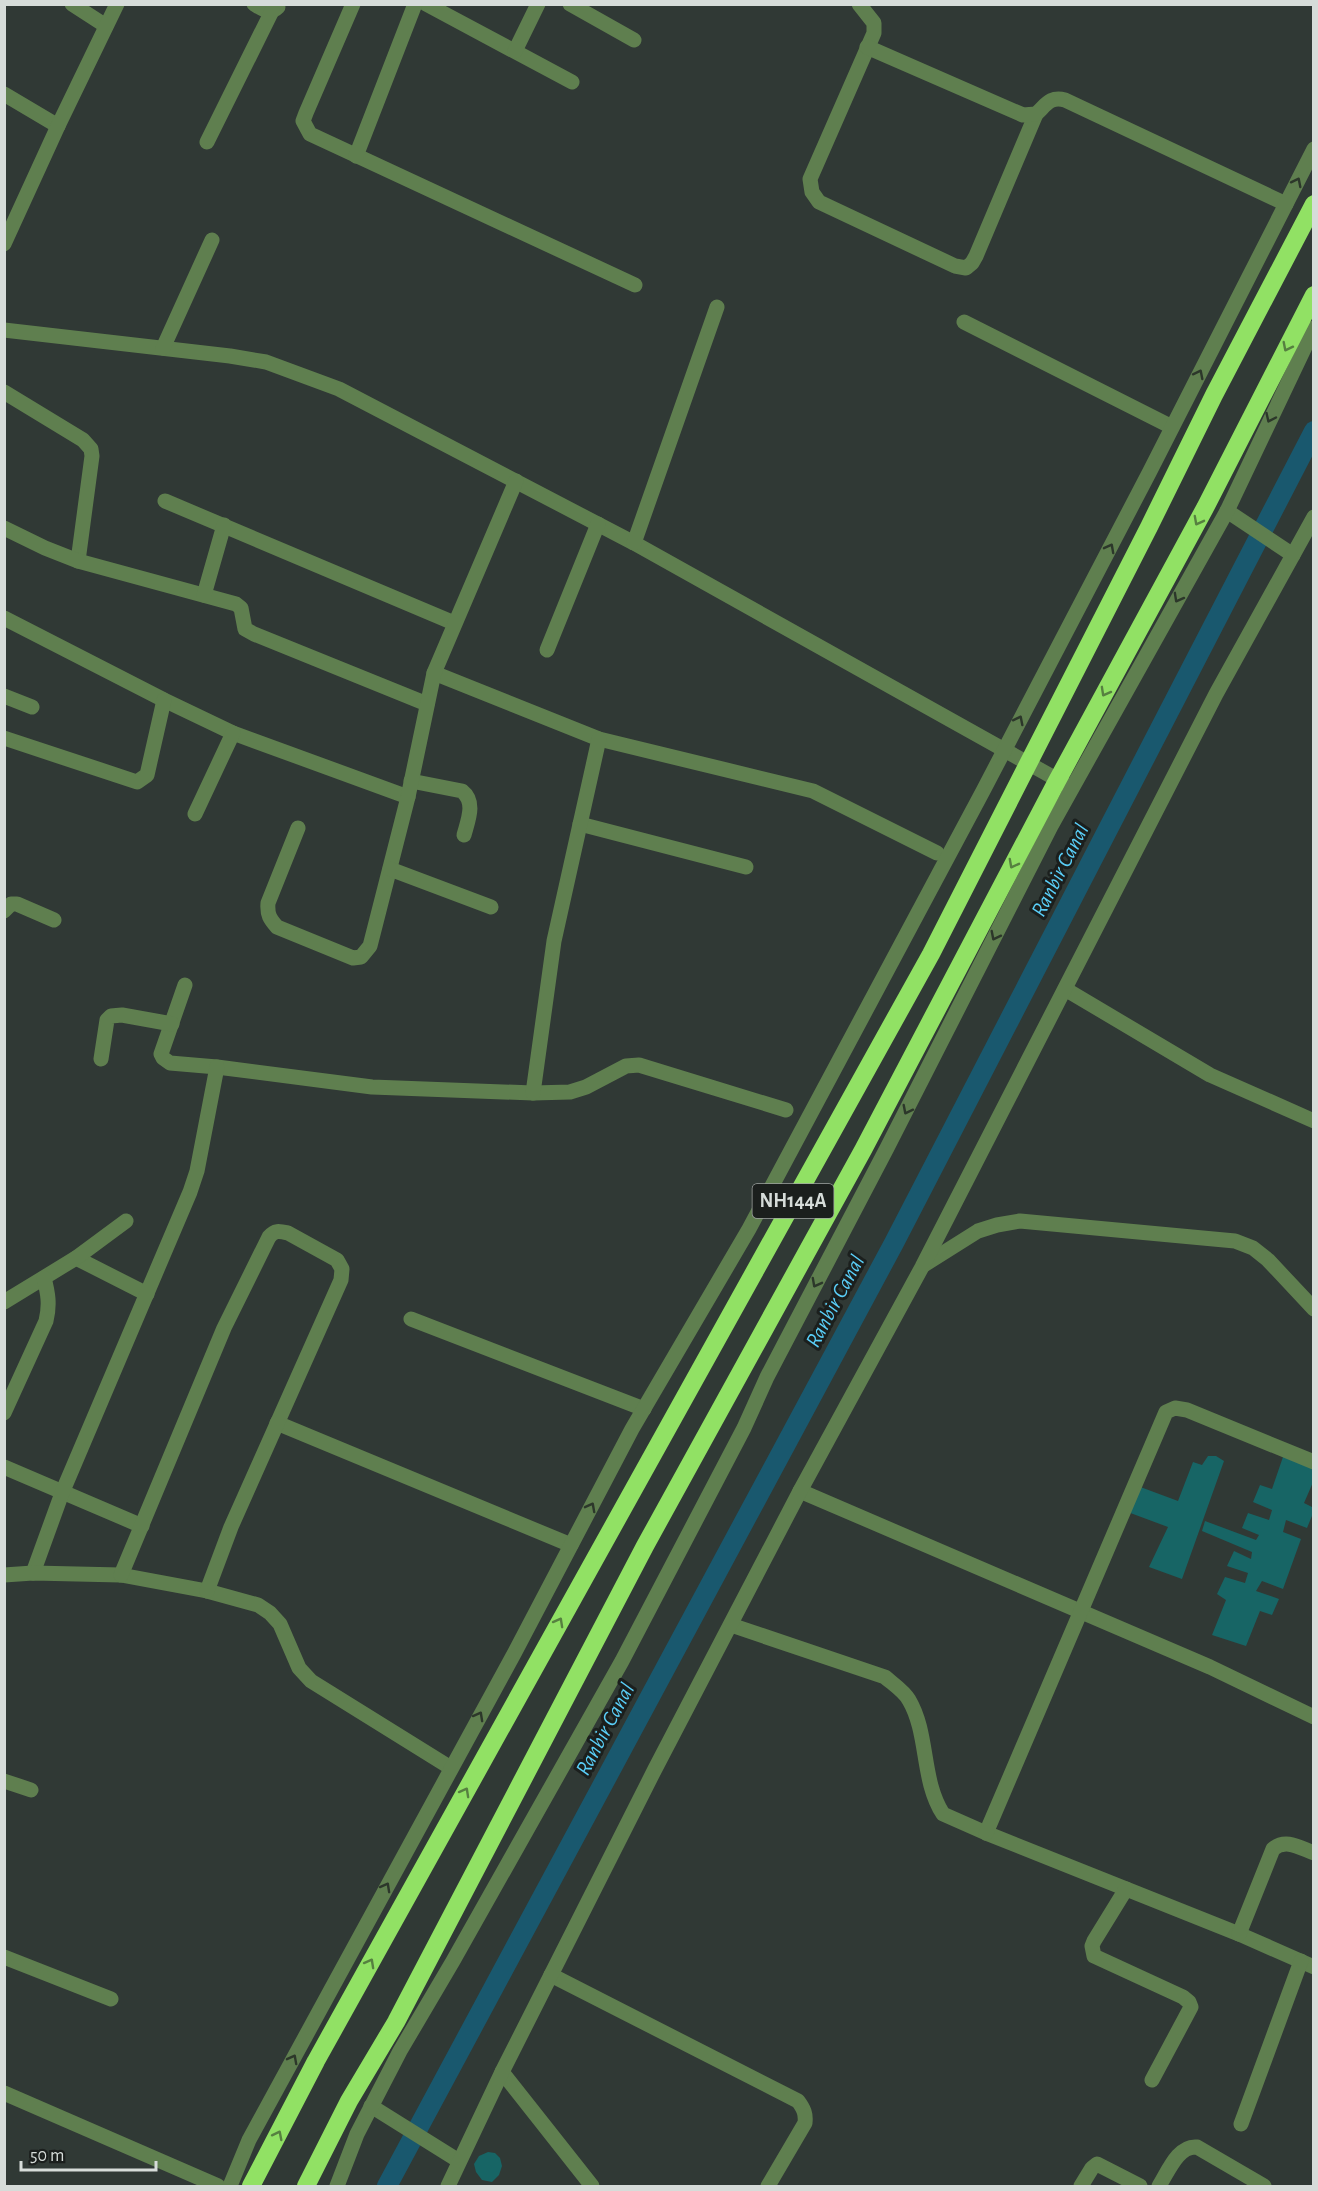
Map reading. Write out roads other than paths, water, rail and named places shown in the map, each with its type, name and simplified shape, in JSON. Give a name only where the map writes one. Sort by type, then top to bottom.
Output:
[{"type":"highway","name":"NH144A","points":[[251,2187],[322,2050],[931,954],[1214,395],[1314,204]]},
{"type":"highway","name":"NH144A","points":[[306,2187],[349,2101],[396,2022],[645,1546],[863,1150],[1204,508],[1314,295]]},
{"type":"street","points":[[72,4],[106,26]]},
{"type":"street","points":[[4,244],[117,4]]},
{"type":"street","points":[[254,4],[267,11],[276,8]]},
{"type":"street","points":[[353,4],[303,121],[310,134],[635,285]]},
{"type":"street","points":[[356,156],[415,4]]},
{"type":"street","points":[[426,4],[572,82]]},
{"type":"street","points":[[515,51],[538,4]]},
{"type":"street","points":[[570,4],[634,40]]},
{"type":"street","points":[[207,142],[276,8]]},
{"type":"street","points":[[868,8],[874,23],[874,33],[810,179],[812,192],[819,202],[826,206],[955,266],[966,268],[972,263],[1036,114],[1048,101],[1058,99],[1065,100],[1286,204]]},
{"type":"street","points":[[867,47],[1023,115],[1036,114]]},
{"type":"street","points":[[4,94],[58,126]]},
{"type":"street","points":[[230,2187],[249,2140],[644,1409],[749,1229],[1004,749],[1314,149]]},
{"type":"street","points":[[163,348],[212,240]]},
{"type":"street","points":[[634,543],[717,307]]},
{"type":"street","points":[[964,322],[1172,427]]},
{"type":"street","points":[[337,2187],[357,2134],[399,2051],[453,1961],[622,1661],[744,1428],[766,1377],[882,1159],[1072,788],[1232,515],[1314,328]]},
{"type":"street","points":[[4,330],[266,362],[339,389],[634,543],[1072,788]]},
{"type":"street","points":[[4,392],[84,440],[91,449],[92,456],[78,561]]},
{"type":"street","points":[[298,828],[268,903],[267,912],[270,919],[277,927],[353,958],[361,957],[370,946],[390,869],[410,789],[434,674],[516,481]]},
{"type":"street","points":[[165,501],[454,623]]},
{"type":"street","points":[[1232,515],[1293,555]]},
{"type":"street","points":[[448,2187],[502,2072],[655,1769],[800,1491],[922,1267],[1216,694],[1314,517]]},
{"type":"street","points":[[204,595],[224,525]]},
{"type":"street","points":[[547,650],[598,525]]},
{"type":"street","points":[[4,528],[78,561],[239,605],[243,613],[245,629],[254,634],[427,704]]},
{"type":"street","points":[[4,618],[233,733],[410,789],[462,791],[467,795],[471,807],[464,835]]},
{"type":"street","points":[[434,674],[599,739],[813,791],[937,853]]},
{"type":"street","points":[[4,696],[32,707]]},
{"type":"street","points":[[4,738],[130,782],[137,782],[147,775],[164,700]]},
{"type":"street","points":[[195,814],[233,733]]},
{"type":"street","points":[[533,1093],[554,941],[599,739]]},
{"type":"street","points":[[580,824],[746,867]]},
{"type":"street","points":[[390,869],[491,908]]},
{"type":"street","points":[[4,910],[11,904],[17,904],[54,921]]},
{"type":"street","points":[[185,985],[161,1054],[170,1063],[217,1067],[372,1088],[533,1093],[570,1092],[586,1087],[626,1066],[639,1065],[786,1110]]},
{"type":"street","points":[[1065,989],[1210,1075],[1314,1121]]},
{"type":"street","points":[[101,1059],[107,1020],[111,1016],[122,1014],[172,1024]]},
{"type":"street","points":[[33,1573],[62,1493],[197,1171],[217,1067]]},
{"type":"street","points":[[4,1302],[76,1258],[126,1221]]},
{"type":"street","points":[[922,1267],[978,1231],[1020,1221],[1235,1241],[1253,1248],[1268,1260],[1314,1309]]},
{"type":"street","points":[[121,1575],[224,1328],[269,1237],[274,1232],[280,1231],[288,1233],[337,1260],[342,1269],[341,1280],[231,1527],[207,1591]]},
{"type":"street","points":[[76,1258],[147,1294]]},
{"type":"street","points":[[4,1413],[46,1321],[49,1297],[44,1278]]},
{"type":"street","points":[[411,1320],[644,1409]]},
{"type":"street","points":[[986,1833],[1161,1419],[1166,1412],[1174,1408],[1187,1410],[1314,1462]]},
{"type":"street","points":[[278,1423],[571,1545]]},
{"type":"street","points":[[4,1467],[142,1526]]},
{"type":"street","points":[[800,1491],[1210,1667],[1314,1717]]},
{"type":"street","points":[[4,1575],[33,1573],[121,1575],[207,1591],[258,1605],[270,1613],[279,1624],[299,1668],[311,1681],[451,1768]]},
{"type":"street","points":[[731,1625],[885,1677],[898,1687],[909,1699],[916,1718],[937,1805],[943,1814],[1239,1934],[1307,1964],[1241,2124]]},
{"type":"street","points":[[4,1781],[31,1790]]},
{"type":"street","points":[[1239,1934],[1273,1849],[1287,1843],[1314,1853]]},
{"type":"street","points":[[1126,1889],[1094,1941],[1092,1946],[1094,1956],[1183,1998],[1189,2002],[1191,2007],[1152,2080]]},
{"type":"street","points":[[4,1957],[111,1999]]},
{"type":"street","points":[[551,1975],[798,2101],[806,2114],[805,2123],[768,2187]]},
{"type":"street","points":[[502,2072],[592,2187]]},
{"type":"street","points":[[4,2093],[218,2187]]},
{"type":"street","points":[[371,2106],[459,2161]]},
{"type":"street","points":[[1159,2187],[1181,2151],[1190,2146],[1197,2147],[1264,2187]]},
{"type":"street","points":[[1081,2187],[1092,2168],[1098,2164],[1140,2187]]},
{"type":"waterway","name":"Ranbir Canal","points":[[387,2186],[894,1243],[1314,431]]}]
